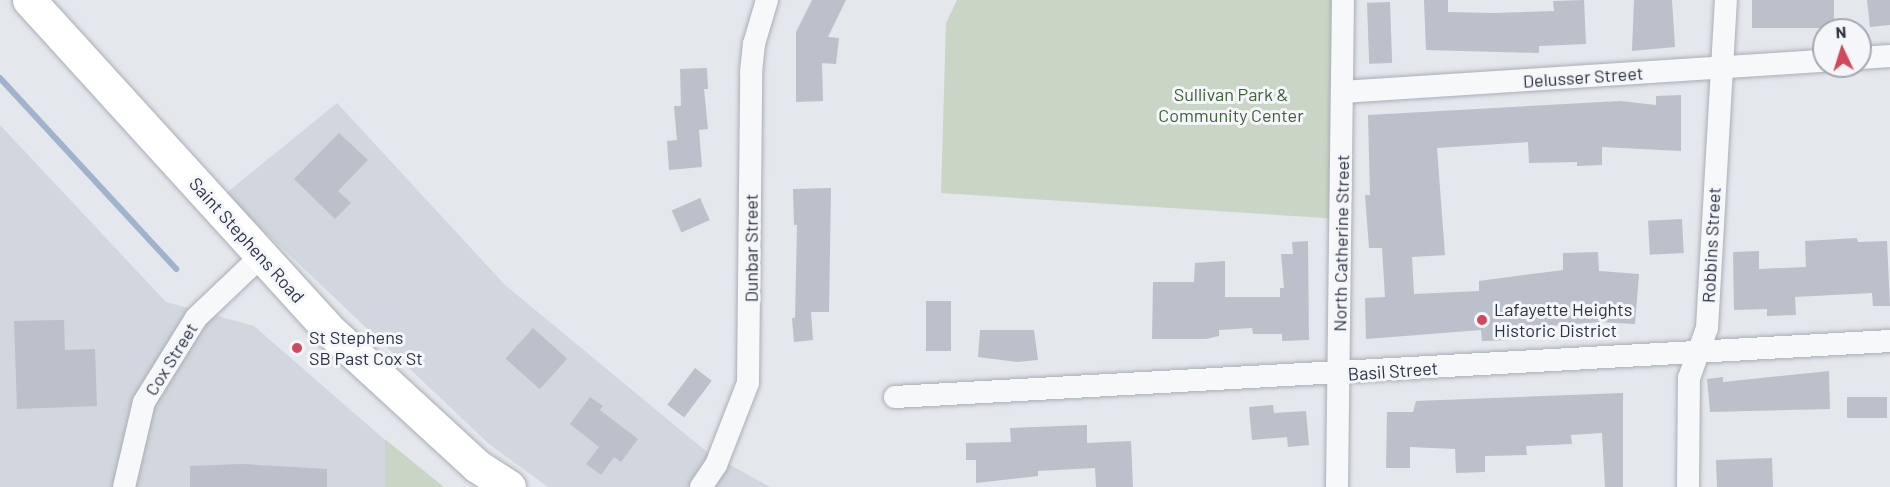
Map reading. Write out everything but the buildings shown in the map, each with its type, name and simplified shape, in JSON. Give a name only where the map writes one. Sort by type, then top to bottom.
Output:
[{"type":"main road","name":"Saint Stephens Road","points":[[29,0],[327,328],[477,466],[509,487]]},
{"type":"street","name":"Dunbar Street","points":[[701,487],[716,465],[748,383],[752,72],[757,28],[767,0]]},
{"type":"street","name":"North Catherine Street","points":[[1337,487],[1343,0]]},
{"type":"street","name":"Robbins Street","points":[[1688,487],[1689,378],[1707,328],[1726,0]]},
{"type":"street","points":[[1872,57],[1890,56]]},
{"type":"street","name":"Delusser Street","points":[[1342,92],[1812,62]]},
{"type":"street","name":"Cox Street","points":[[124,487],[144,402],[196,318],[261,256]]},
{"type":"street","name":"Basil Street","points":[[895,397],[1339,375],[1890,341]]},
{"type":"shaded area","points":[[337,103],[505,285],[707,452],[770,487],[548,487],[489,444],[225,194]]},
{"type":"shaded area","points":[[0,125],[166,302],[254,326],[385,440],[385,487],[0,487]]},
{"type":"green space","name":"Sullivan Park & Community Center","points":[[957,0],[1343,0],[1341,219],[941,193],[946,23]]},
{"type":"green space","points":[[386,440],[444,487],[385,487]]},
{"type":"waterway","points":[[0,78],[176,269]]},
{"type":"place","name":"Lafayette Heights Historic District","points":[[1482,320]]},
{"type":"place","name":"St Stephens SB Past Cox St","points":[[297,348]]}]
